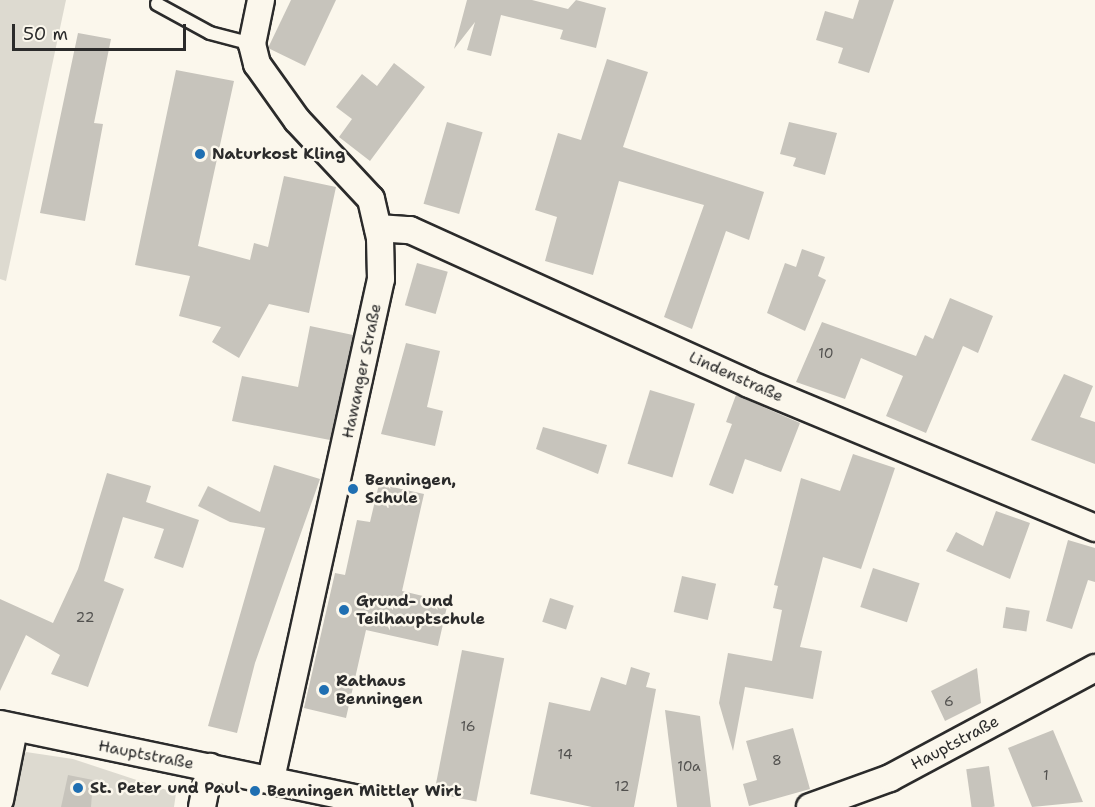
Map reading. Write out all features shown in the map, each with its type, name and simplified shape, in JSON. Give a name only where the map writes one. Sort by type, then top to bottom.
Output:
[{"type":"street","points":[[252,44],[261,0]]},
{"type":"street","name":"Hawanger Straße","points":[[252,44],[257,64],[297,120],[371,200],[378,228],[381,279],[368,352],[271,779]]},
{"type":"street","name":"Lindenstraße","points":[[378,228],[410,230],[750,384],[1095,528]]},
{"type":"street","name":"Hauptstraße","points":[[810,807],[890,778],[1095,668]]},
{"type":"street","points":[[0,800],[7,727]]},
{"type":"street","name":"Hauptstraße","points":[[7,727],[271,779],[391,806]]},
{"type":"street","points":[[202,807],[210,767]]},
{"type":"lane","points":[[157,4],[210,33],[252,44]]},
{"type":"shaded area","points":[[0,0],[66,0],[6,281],[0,279]]},
{"type":"shaded area","points":[[26,752],[73,759],[176,793],[174,807],[1,807],[5,782]]},
{"type":"building","points":[[291,0],[336,0],[305,66],[268,48]]},
{"type":"building","points":[[467,0],[532,0],[568,9],[576,0],[606,8],[596,48],[560,39],[563,30],[501,15],[491,56],[467,50],[475,22],[454,49]]},
{"type":"building","points":[[859,0],[894,0],[869,73],[838,63],[843,48],[816,40],[825,11],[853,19]]},
{"type":"building","points":[[78,33],[111,39],[94,123],[103,124],[85,221],[40,213]]},
{"type":"building","points":[[607,59],[648,72],[623,147],[764,192],[749,240],[726,231],[692,329],[664,317],[704,205],[619,181],[593,275],[545,261],[557,217],[535,210],[558,133],[581,140]]},
{"type":"building","points":[[394,63],[425,87],[370,161],[339,137],[352,119],[336,107],[362,74],[377,86]]},
{"type":"building","points":[[176,70],[234,81],[198,246],[250,260],[254,243],[268,247],[284,176],[336,187],[309,313],[269,304],[239,358],[212,342],[221,327],[179,316],[190,276],[135,265]]},
{"type":"building","points":[[447,122],[483,132],[459,214],[424,204]]},
{"type":"building","points":[[789,122],[837,133],[825,175],[793,166],[796,158],[780,154]]},
{"type":"building","points":[[802,249],[825,257],[818,276],[826,280],[805,331],[767,313],[785,263],[796,267]]},
{"type":"building","points":[[417,263],[448,272],[436,314],[405,305]]},
{"type":"building","points":[[950,298],[993,316],[978,353],[963,346],[926,433],[886,416],[903,376],[861,358],[845,399],[796,382],[822,322],[916,356],[925,335],[933,339]]},
{"type":"building","points":[[310,326],[353,335],[330,440],[232,421],[242,376],[298,387]]},
{"type":"building","points":[[406,343],[440,351],[427,407],[443,411],[435,446],[381,434]]},
{"type":"building","points":[[1064,374],[1093,386],[1080,417],[1095,422],[1095,464],[1031,440]]},
{"type":"building","points":[[650,390],[695,404],[672,477],[627,464]]},
{"type":"building","points":[[736,395],[800,423],[781,472],[745,459],[733,494],[709,485],[732,424],[726,422]]},
{"type":"building","points":[[543,427],[607,445],[598,474],[536,449]]},
{"type":"building","points":[[853,454],[895,468],[861,569],[823,557],[800,647],[822,651],[813,699],[745,687],[733,751],[719,703],[728,653],[772,661],[782,610],[773,608],[778,586],[774,585],[801,478],[840,491]]},
{"type":"building","points":[[274,465],[320,479],[255,663],[237,733],[208,726],[265,528],[230,522],[198,506],[208,486],[260,512]]},
{"type":"building","points":[[107,473],[151,486],[146,502],[199,520],[183,568],[154,558],[164,529],[123,517],[104,581],[124,589],[88,687],[51,674],[60,655],[26,635],[0,691],[0,599],[53,623],[78,569]]},
{"type":"building","points":[[379,484],[424,494],[402,591],[448,602],[438,646],[366,630],[346,718],[304,708],[335,573],[345,575],[357,520],[370,522]]},
{"type":"building","points":[[996,511],[1030,523],[1010,579],[946,551],[956,532],[983,546]]},
{"type":"building","points":[[1068,540],[1095,548],[1095,582],[1088,580],[1072,629],[1046,621]]},
{"type":"building","points":[[873,568],[920,583],[907,622],[860,607]]},
{"type":"building","points":[[682,576],[716,584],[708,620],[674,612]]},
{"type":"building","points":[[550,598],[574,606],[566,630],[542,622]]},
{"type":"building","points":[[1006,607],[1030,611],[1026,631],[1003,628]]},
{"type":"building","points":[[462,650],[504,658],[476,802],[434,793]]},
{"type":"building","points":[[631,667],[650,673],[646,687],[656,689],[634,807],[592,807],[530,794],[549,702],[590,711],[601,677],[626,685]]},
{"type":"building","points":[[977,668],[981,703],[945,721],[931,691]]},
{"type":"building","points":[[665,710],[700,716],[711,807],[677,807]]},
{"type":"building","points":[[793,728],[810,789],[749,806],[743,784],[757,780],[746,741]]},
{"type":"building","points":[[1053,730],[1083,802],[1032,807],[1008,748]]},
{"type":"building","points":[[989,766],[995,807],[972,807],[966,769]]},
{"type":"building","name":"St. Peter und Paul","points":[[68,775],[93,780],[91,807],[61,807]]},
{"type":"place","name":"Naturkost Kling","points":[[200,154]]},
{"type":"place","name":"Benningen, Schule","points":[[353,489]]},
{"type":"place","name":"Grund- und Teilhauptschule","points":[[344,610]]},
{"type":"place","name":"Rathaus Benningen","points":[[324,690]]},
{"type":"place","name":"St. Peter und Paul","points":[[78,788]]},
{"type":"place","name":"Benningen Mittler Wirt","points":[[255,791]]}]
